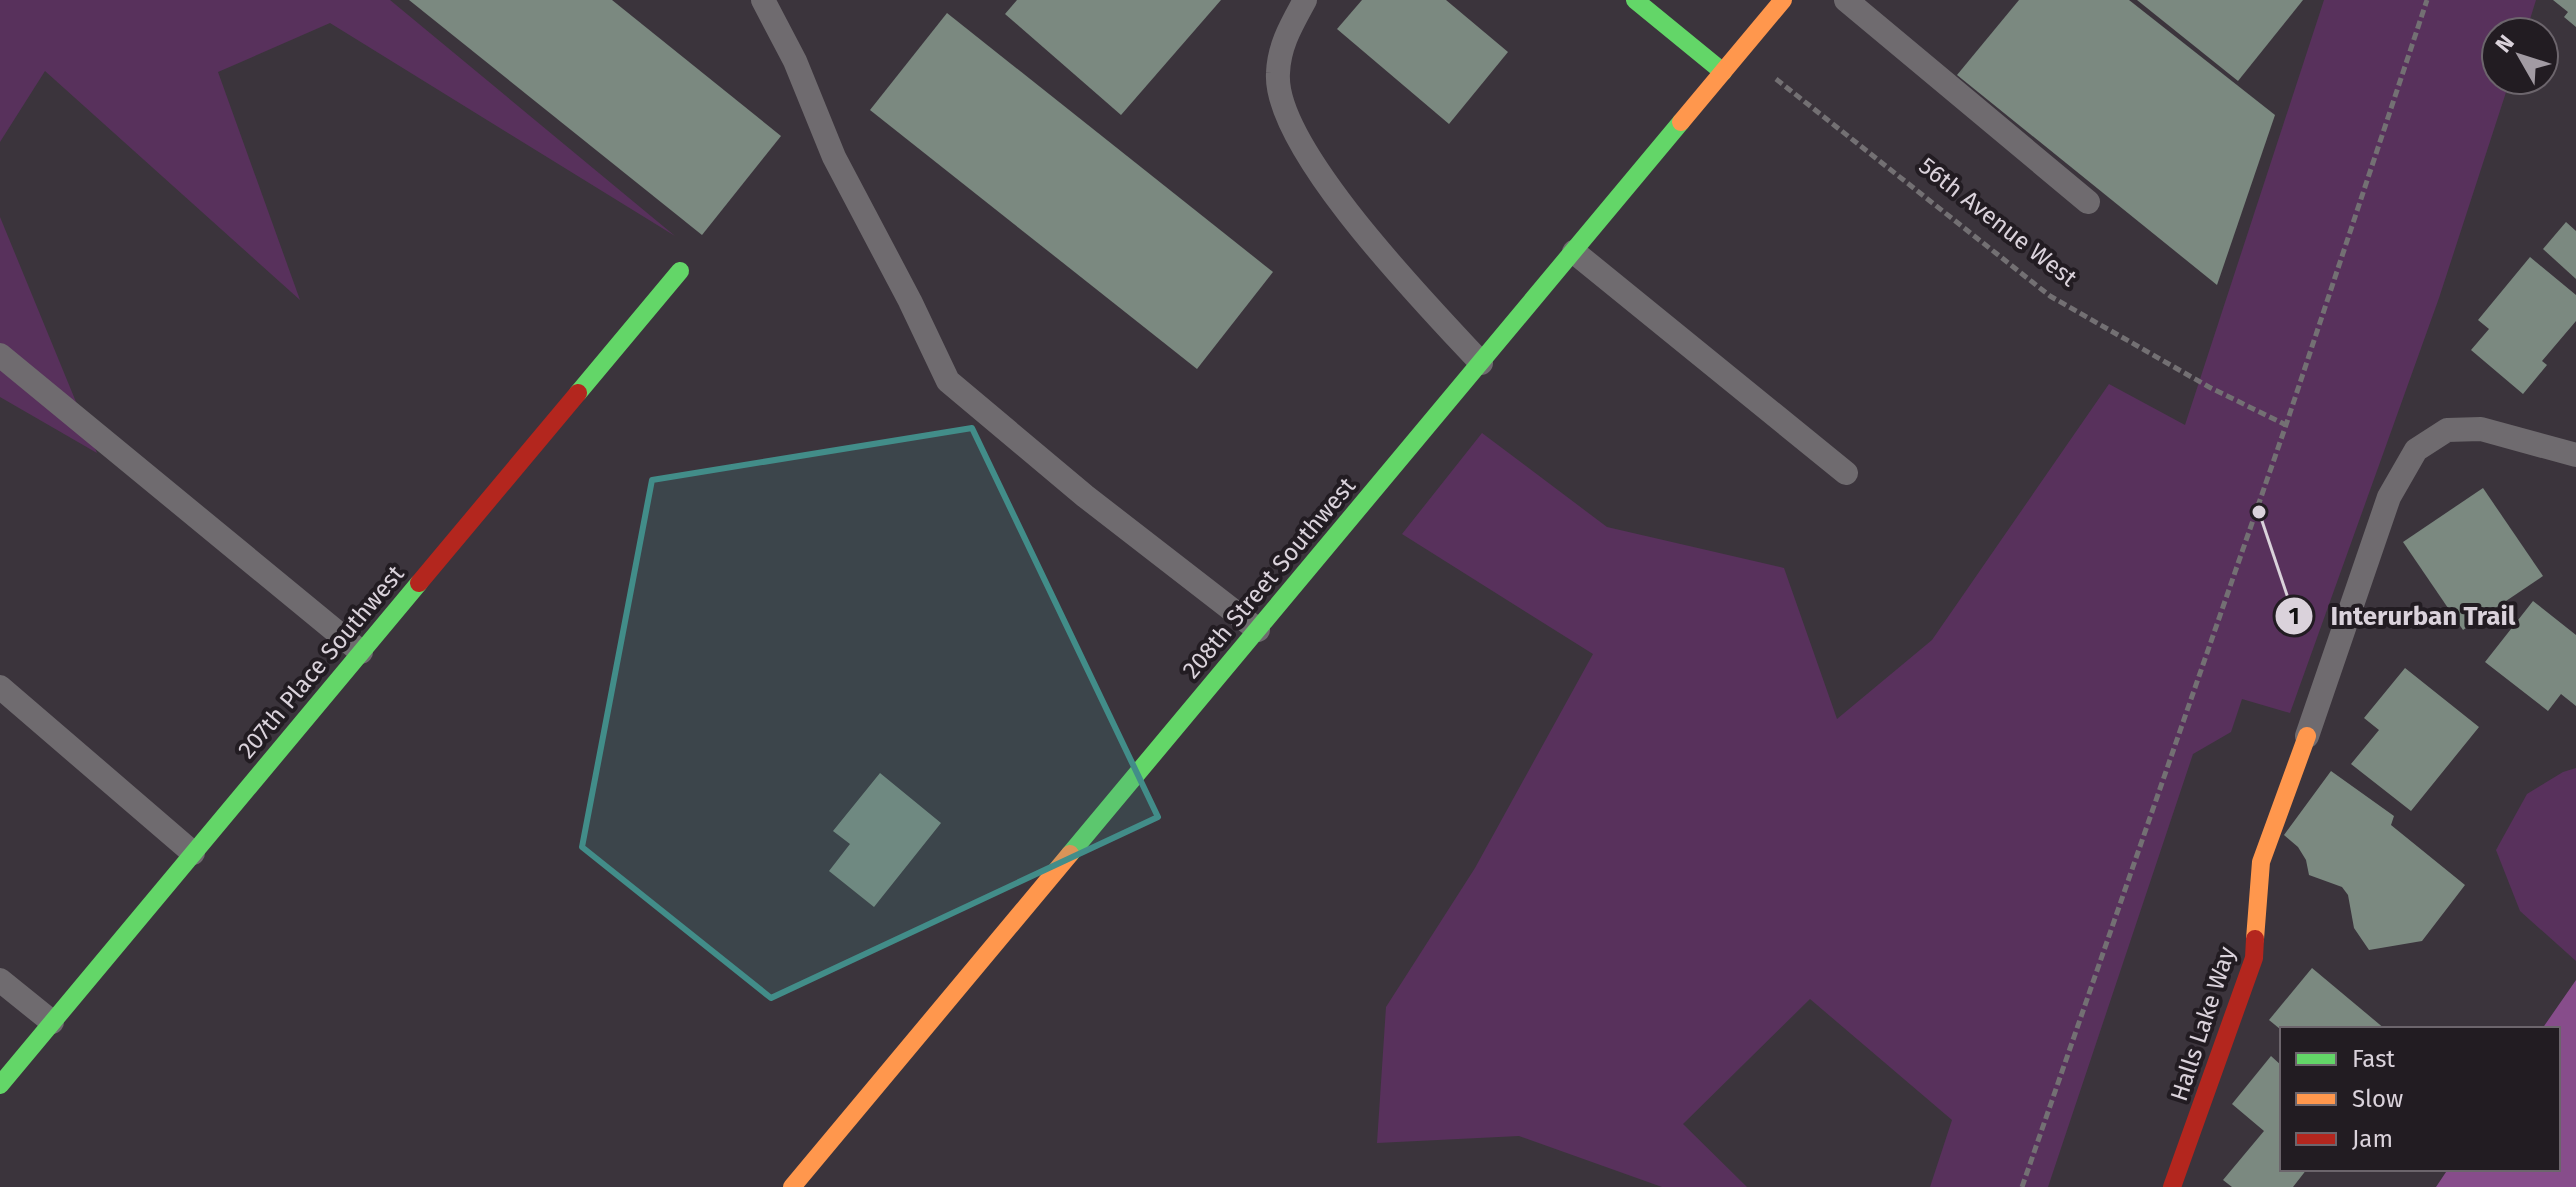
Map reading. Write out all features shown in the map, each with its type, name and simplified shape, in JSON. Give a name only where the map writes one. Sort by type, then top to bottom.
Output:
[{"type":"street","points":[[1635,0],[1723,72]]},
{"type":"street","name":"208th Street Southwest","points":[[792,1187],[1783,0]]},
{"type":"street","name":"207th Place Southwest","points":[[0,1085],[680,271]]},
{"type":"street","name":"Halls Lake Way","points":[[2172,1187],[2254,958],[2261,862],[2307,736]]},
{"type":"lane","points":[[763,0],[795,61],[834,157],[910,301],[948,381],[1085,496],[1258,630]]},
{"type":"lane","points":[[1305,0],[1284,38],[1277,75],[1283,109],[1304,150],[1356,221],[1481,363]]},
{"type":"lane","points":[[1846,0],[2088,202]]},
{"type":"lane","points":[[1574,252],[1846,473]]},
{"type":"lane","points":[[0,355],[361,652]]},
{"type":"lane","points":[[2307,736],[2389,497],[2416,450],[2447,430],[2481,429],[2576,455]]},
{"type":"lane","points":[[0,687],[193,853]]},
{"type":"lane","points":[[0,980],[52,1022]]},
{"type":"path","points":[[2022,1187],[2286,425],[2427,0]]},
{"type":"path","name":"56th Avenue West","points":[[1741,51],[2050,296],[2209,387],[2286,425]]},
{"type":"highlighted area","points":[[972,428],[1158,817],[771,998],[582,847],[652,480]]},
{"type":"shaded area","points":[[0,0],[390,0],[675,236],[330,23],[218,72],[300,300],[45,71],[0,142]]},
{"type":"shaded area","points":[[2324,0],[2536,0],[2531,16],[2480,16],[2480,96],[2505,96],[2439,298],[2290,713],[2242,699],[2231,732],[2193,754],[2048,1187],[1930,1187],[1952,1120],[1810,999],[1683,1124],[1747,1187],[1662,1187],[1519,1136],[1377,1143],[1386,1007],[1475,868],[1593,654],[1402,534],[1482,433],[1607,527],[1784,568],[1837,719],[1932,640],[2109,384],[2185,425]]},
{"type":"shaded area","points":[[0,217],[97,453],[0,397]]},
{"type":"shaded area","points":[[2576,768],[2576,961],[2520,911],[2496,850],[2527,794],[2563,772]]},
{"type":"shaded area","points":[[2576,980],[2576,1187],[2436,1187],[2447,1171],[2560,1171],[2560,1027],[2543,1027]]},
{"type":"building","points":[[409,0],[612,0],[781,136],[702,235]]},
{"type":"building","points":[[1017,0],[1221,0],[1121,115],[1005,14]]},
{"type":"building","points":[[1362,0],[1446,0],[1508,52],[1449,124],[1337,29]]},
{"type":"building","points":[[2019,0],[2129,0],[2275,115],[2217,285],[1957,75]]},
{"type":"building","points":[[2137,0],[2303,0],[2238,81]]},
{"type":"building","points":[[2553,0],[2576,0],[2576,27],[2564,17],[2568,12]]},
{"type":"building","points":[[947,13],[1273,272],[1197,369],[870,110]]},
{"type":"building","points":[[2566,222],[2576,231],[2576,279],[2543,249]]},
{"type":"building","points":[[2530,257],[2576,295],[2576,321],[2542,361],[2547,365],[2523,394],[2471,350],[2489,329],[2478,320]]},
{"type":"building","points":[[2483,488],[2543,576],[2463,630],[2403,542]]},
{"type":"building","points":[[2533,601],[2576,635],[2576,706],[2561,694],[2548,711],[2485,662]]},
{"type":"building","points":[[2405,668],[2479,727],[2411,811],[2351,764],[2379,730],[2364,718]]},
{"type":"building","points":[[2331,771],[2394,816],[2391,825],[2465,885],[2422,941],[2369,950],[2354,928],[2348,895],[2342,887],[2309,875],[2306,860],[2298,847],[2284,835]]},
{"type":"building","points":[[880,773],[941,823],[874,907],[829,871],[850,844],[833,831]]},
{"type":"building","points":[[2312,968],[2383,1027],[2280,1029],[2269,1020]]},
{"type":"building","points":[[2271,1056],[2280,1064],[2280,1171],[2305,1171],[2293,1187],[2232,1187],[2223,1180],[2264,1131],[2232,1104]]},
{"type":"traffic: fast","points":[[1635,0],[1723,72]]},
{"type":"traffic: fast","points":[[1070,854],[1681,122]]},
{"type":"traffic: fast","points":[[578,393],[680,271]]},
{"type":"traffic: fast","points":[[0,1085],[419,583]]},
{"type":"traffic: slow","points":[[1681,122],[1783,0]]},
{"type":"traffic: slow","points":[[2255,939],[2261,862],[2307,736]]},
{"type":"traffic: slow","points":[[792,1187],[1070,854]]},
{"type":"traffic: jam","points":[[419,583],[578,393]]},
{"type":"traffic: jam","points":[[2172,1187],[2254,958],[2255,939]]},
{"type":"place","name":"Interurban Trail","points":[[2259,512]]}]
